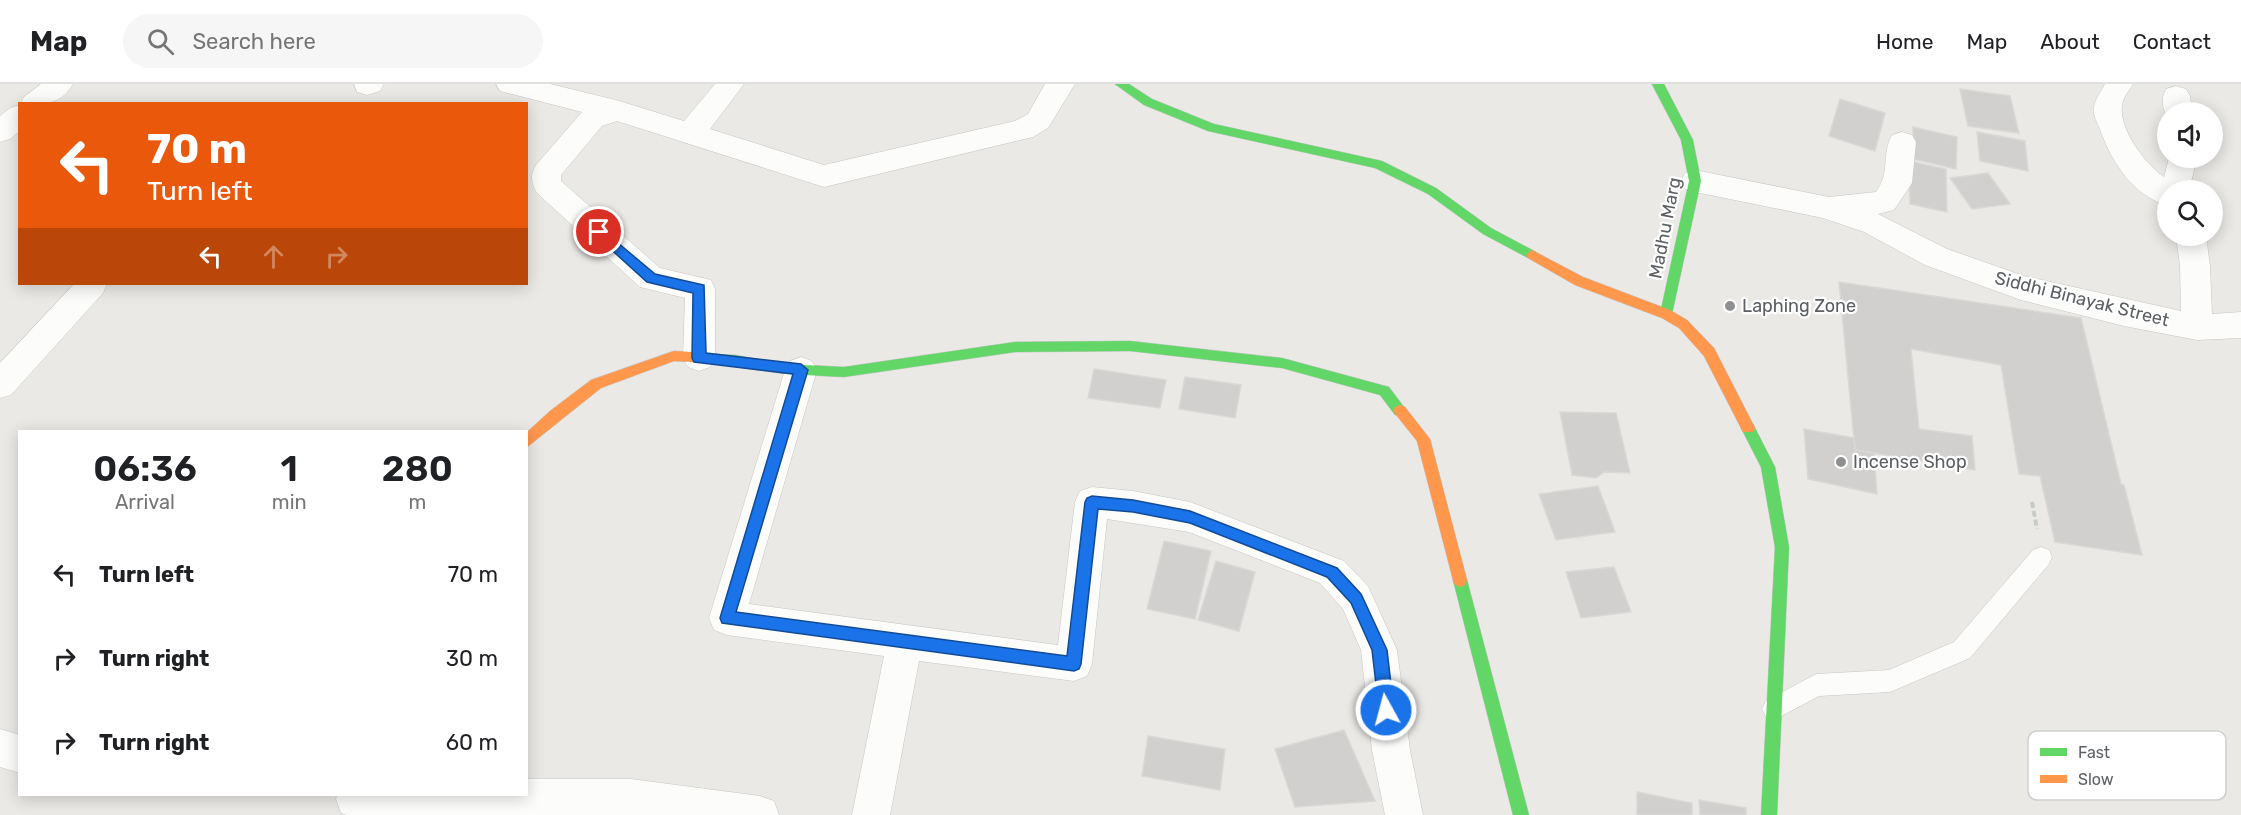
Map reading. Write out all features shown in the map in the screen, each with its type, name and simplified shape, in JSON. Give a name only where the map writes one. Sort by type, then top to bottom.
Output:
[{"type":"street","points":[[510,84],[616,110],[824,176],[1023,130],[1038,121],[1056,88],[1061,84]]},
{"type":"street","points":[[690,134],[730,84]]},
{"type":"street","points":[[1121,84],[1148,102],[1212,128],[1378,164],[1432,191],[1486,231],[1579,281],[1666,314],[1683,324],[1709,352],[1768,467],[1782,547],[1769,815]]},
{"type":"street","name":"Madhu Marg","points":[[1658,84],[1687,140],[1695,181],[1666,314]]},
{"type":"street","points":[[2119,84],[2109,101],[2108,114],[2122,150],[2140,175],[2157,187]]},
{"type":"street","points":[[616,110],[592,119],[546,173],[547,185],[651,278],[700,289],[699,358]]},
{"type":"street","points":[[0,132],[18,117]]},
{"type":"street","points":[[1826,207],[1884,202],[1898,183],[1902,142]]},
{"type":"street","name":"Siddhi Binayak Street","points":[[1695,181],[1826,207],[1874,224],[1936,258],[2021,288],[2124,313],[2198,327],[2241,325]]},
{"type":"street","name":"Siddhi Binayak Street","points":[[2192,246],[2198,327]]},
{"type":"street","points":[[0,386],[92,285]]},
{"type":"street","points":[[528,440],[555,415],[596,384],[674,356],[735,360],[801,370],[844,372],[1015,346],[1130,346],[1282,363],[1384,391],[1423,439],[1521,815]]},
{"type":"street","points":[[801,370],[727,618],[1074,664],[1092,502],[1133,506],[1190,517],[1332,572],[1356,598],[1379,650],[1391,750],[1404,815]]},
{"type":"street","points":[[871,815],[905,642]]},
{"type":"street","points":[[0,748],[18,753]]},
{"type":"street","points":[[355,800],[631,798],[760,815]]},
{"type":"lane","points":[[1774,709],[1816,685],[1890,681],[1962,650],[2041,557]]},
{"type":"building","points":[[1960,89],[2010,96],[2019,133],[1968,126]]},
{"type":"building","points":[[1840,99],[1885,113],[1875,151],[1829,136]]},
{"type":"building","points":[[1913,127],[1957,137],[1956,169],[1913,159]]},
{"type":"building","points":[[1977,132],[2025,141],[2028,171],[1980,161]]},
{"type":"building","points":[[1909,161],[1946,169],[1947,212],[1910,204]]},
{"type":"building","points":[[1988,173],[2010,204],[1972,209],[1950,178]]},
{"type":"building","points":[[1839,282],[2081,318],[2121,484],[2124,485],[2142,555],[2055,542],[2040,476],[2019,474],[2001,365],[1911,349],[1919,429],[1972,436],[1975,470],[1855,450]]},
{"type":"building","points":[[1094,369],[1166,380],[1160,408],[1088,398]]},
{"type":"building","points":[[1185,377],[1241,385],[1235,418],[1179,409]]},
{"type":"building","points":[[1560,412],[1616,413],[1630,473],[1604,472],[1596,478],[1572,475]]},
{"type":"building","name":"Incense Shop","points":[[1804,429],[1854,438],[1855,450],[1874,453],[1877,494],[1808,479]]},
{"type":"building","points":[[1598,486],[1615,532],[1556,540],[1539,494]]},
{"type":"building","points":[[1164,541],[1211,551],[1195,619],[1147,609]]},
{"type":"building","points":[[1216,561],[1255,572],[1239,631],[1198,620]]},
{"type":"building","points":[[1614,567],[1631,612],[1581,618],[1566,572]]},
{"type":"building","points":[[1344,730],[1375,801],[1295,807],[1275,749]]},
{"type":"building","points":[[1148,736],[1225,749],[1220,790],[1142,776]]},
{"type":"building","points":[[1637,792],[1692,803],[1692,815],[1637,815]]},
{"type":"building","points":[[1699,800],[1746,808],[1746,815],[1700,815]]},
{"type":"traffic: fast","points":[[1121,84],[1148,102],[1212,128],[1378,164],[1432,191],[1487,231],[1532,255]]},
{"type":"traffic: fast","points":[[1658,84],[1687,140],[1695,181],[1666,314]]},
{"type":"traffic: fast","points":[[709,358],[785,369],[844,372],[1015,347],[1130,346],[1282,363],[1384,391],[1400,411]]},
{"type":"traffic: fast","points":[[1748,428],[1768,467],[1782,547],[1769,815]]},
{"type":"traffic: fast","points":[[1460,580],[1521,815]]},
{"type":"traffic: slow","points":[[1532,255],[1579,281],[1666,314],[1683,324],[1709,352],[1748,428]]},
{"type":"traffic: slow","points":[[528,440],[555,415],[596,384],[674,356],[709,358]]},
{"type":"traffic: slow","points":[[1400,411],[1423,439],[1460,580]]},
{"type":"place","name":"Laphing Zone","points":[[1730,306]]},
{"type":"place","name":"Incense Shop","points":[[1841,462]]},
{"type":"route","points":[[599,232],[651,278],[700,289],[699,358],[735,360],[801,370],[727,618],[1074,664],[1092,502],[1133,506],[1190,517],[1332,572],[1356,598],[1379,650],[1386,710]]}]
